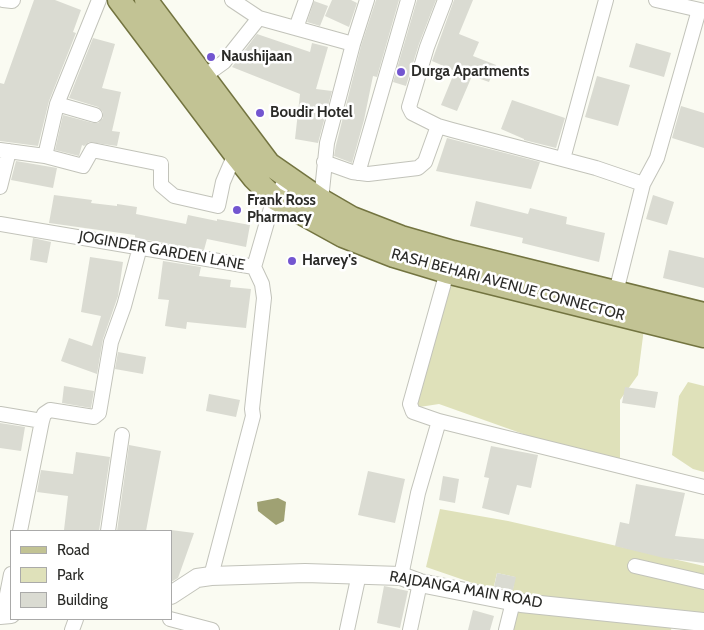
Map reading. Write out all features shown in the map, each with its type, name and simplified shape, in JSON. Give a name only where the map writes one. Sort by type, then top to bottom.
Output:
[{"type":"main road","name":"RASH BEHARI AVENUE CONNECTOR","points":[[119,0],[235,154],[254,178],[274,198],[343,236],[394,256],[448,272],[704,336]]},
{"type":"main road","name":"RASH BEHARI AVENUE CONNECTOR","points":[[146,0],[269,164],[321,200],[352,218],[401,237],[453,252],[704,314]]},
{"type":"street","points":[[3,0],[13,0]]},
{"type":"street","points":[[45,156],[58,104],[99,0]]},
{"type":"street","points":[[232,0],[259,18],[353,44]]},
{"type":"street","points":[[296,28],[306,0]]},
{"type":"street","points":[[321,200],[327,143],[353,44],[367,0]]},
{"type":"street","points":[[358,173],[408,0]]},
{"type":"street","points":[[445,0],[427,47],[409,107],[412,114],[438,126],[644,184]]},
{"type":"street","points":[[563,160],[606,0]]},
{"type":"street","points":[[616,292],[644,184],[657,158],[701,10],[656,0]]},
{"type":"street","points":[[203,77],[224,62],[259,18]]},
{"type":"street","points":[[58,104],[95,115]]},
{"type":"street","points":[[324,162],[358,173],[368,174],[407,170],[422,166],[438,126]]},
{"type":"street","points":[[0,187],[4,150],[45,156],[83,166],[92,150],[162,164],[161,185],[174,196],[218,206],[223,182],[235,154]]},
{"type":"street","name":"JOGINDER GARDEN LANE","points":[[0,224],[254,267],[274,198],[288,178]]},
{"type":"street","points":[[20,530],[44,414],[50,410],[94,416],[99,412],[112,342],[140,248]]},
{"type":"street","points":[[211,576],[253,416],[252,409],[264,298],[262,284],[254,267]]},
{"type":"street","points":[[448,272],[410,404],[413,412],[704,487]]},
{"type":"street","points":[[0,414],[42,421]]},
{"type":"street","points":[[401,576],[418,493],[439,420]]},
{"type":"street","points":[[108,530],[122,435]]},
{"type":"street","points":[[635,566],[704,582]]},
{"type":"street","name":"RAJDANGA MAIN ROAD","points":[[172,594],[197,578],[211,576],[305,573],[401,576],[420,583],[513,602],[704,622]]},
{"type":"street","points":[[347,630],[359,574]]},
{"type":"street","points":[[5,615],[10,581]]},
{"type":"street","points":[[410,630],[420,583]]},
{"type":"street","points":[[506,630],[513,602]]},
{"type":"street","points":[[172,620],[212,630]]},
{"type":"green space","points":[[447,272],[645,321],[638,375],[620,400],[620,462],[557,446],[439,404],[413,408]]},
{"type":"green space","points":[[688,382],[704,386],[704,472],[693,469],[672,455],[679,396]]},
{"type":"green space","points":[[440,509],[508,521],[704,566],[704,630],[689,630],[691,627],[672,626],[671,630],[511,630],[512,594],[515,577],[497,573],[493,590],[426,567]]},
{"type":"shaded area","points":[[278,498],[286,502],[284,521],[276,525],[258,511],[257,502]]},
{"type":"building","points":[[34,0],[55,0],[81,10],[73,32],[76,33],[49,101],[38,146],[0,141],[0,83],[4,84]]},
{"type":"building","points":[[332,0],[351,0],[357,3],[349,27],[325,16]]},
{"type":"building","points":[[376,0],[399,0],[377,77],[373,76],[364,120],[352,163],[334,156],[361,46]]},
{"type":"building","points":[[417,0],[436,0],[419,44],[406,86],[393,82]]},
{"type":"building","points":[[454,0],[473,0],[459,34],[479,42],[473,56],[496,65],[489,82],[472,76],[457,111],[441,105],[455,71],[432,61]]},
{"type":"building","points":[[314,1],[328,6],[320,26],[307,22]]},
{"type":"building","points":[[257,34],[310,52],[312,43],[328,47],[316,89],[332,91],[318,143],[295,139],[300,94],[232,67]]},
{"type":"building","points":[[93,38],[115,44],[102,88],[121,92],[112,131],[120,132],[117,146],[89,142],[84,146],[82,145],[79,156],[55,150],[63,115],[93,123],[98,123],[103,118],[103,112],[98,107],[69,98]]},
{"type":"building","points":[[636,43],[671,53],[664,77],[629,67]]},
{"type":"building","points":[[597,76],[630,85],[618,126],[585,117]]},
{"type":"building","points":[[512,100],[565,118],[556,148],[524,140],[501,129]]},
{"type":"building","points":[[681,106],[704,113],[704,148],[672,138]]},
{"type":"building","points":[[447,138],[540,162],[531,189],[436,171]]},
{"type":"building","points":[[16,161],[57,168],[53,188],[11,180]]},
{"type":"building","points":[[54,195],[92,200],[91,203],[137,207],[136,214],[186,224],[188,215],[250,225],[246,247],[207,239],[204,250],[135,238],[135,235],[49,223]]},
{"type":"building","points":[[653,195],[674,202],[667,225],[646,219]]},
{"type":"building","points":[[476,201],[528,214],[530,208],[567,217],[566,224],[605,233],[599,262],[522,243],[523,238],[470,226]]},
{"type":"building","points":[[33,238],[51,242],[47,263],[30,260]]},
{"type":"building","points":[[669,250],[704,258],[704,288],[663,278]]},
{"type":"building","points":[[90,257],[123,262],[118,296],[103,339],[97,374],[61,361],[69,338],[92,346],[101,316],[81,312]]},
{"type":"building","points":[[163,261],[201,267],[199,276],[231,280],[230,287],[251,289],[246,328],[187,322],[186,329],[165,326],[169,300],[158,299]]},
{"type":"building","points":[[118,352],[146,357],[143,374],[115,369]]},
{"type":"building","points":[[64,386],[94,391],[91,408],[62,403]]},
{"type":"building","points":[[625,387],[658,392],[655,408],[622,403]]},
{"type":"building","points":[[209,394],[240,400],[236,417],[206,411]]},
{"type":"building","points":[[0,423],[25,427],[21,451],[0,448]]},
{"type":"building","points":[[129,445],[161,451],[146,530],[117,530]]},
{"type":"building","points":[[491,446],[538,455],[531,488],[517,485],[509,515],[482,508],[489,478],[484,477]]},
{"type":"building","points":[[76,452],[110,457],[99,530],[64,530],[68,496],[37,492],[41,470],[73,474]]},
{"type":"building","points":[[368,471],[405,479],[395,523],[358,515]]},
{"type":"building","points":[[443,476],[459,479],[455,503],[439,500]]},
{"type":"building","points":[[636,484],[685,493],[675,536],[704,539],[704,563],[664,558],[615,546],[620,522],[629,524]]},
{"type":"building","points":[[172,530],[194,533],[178,578],[172,581]]},
{"type":"building","points":[[497,573],[516,577],[513,590],[494,587]]},
{"type":"building","points":[[384,586],[408,591],[400,628],[377,623]]},
{"type":"building","points":[[473,610],[494,616],[490,630],[468,630]]},
{"type":"place","name":"Naushijaan","points":[[211,57]]},
{"type":"place","name":"Durga Apartments","points":[[401,72]]},
{"type":"place","name":"Boudir Hotel","points":[[260,113]]},
{"type":"place","name":"Frank Ross Pharmacy","points":[[237,210]]},
{"type":"place","name":"Harvey's","points":[[292,261]]}]
